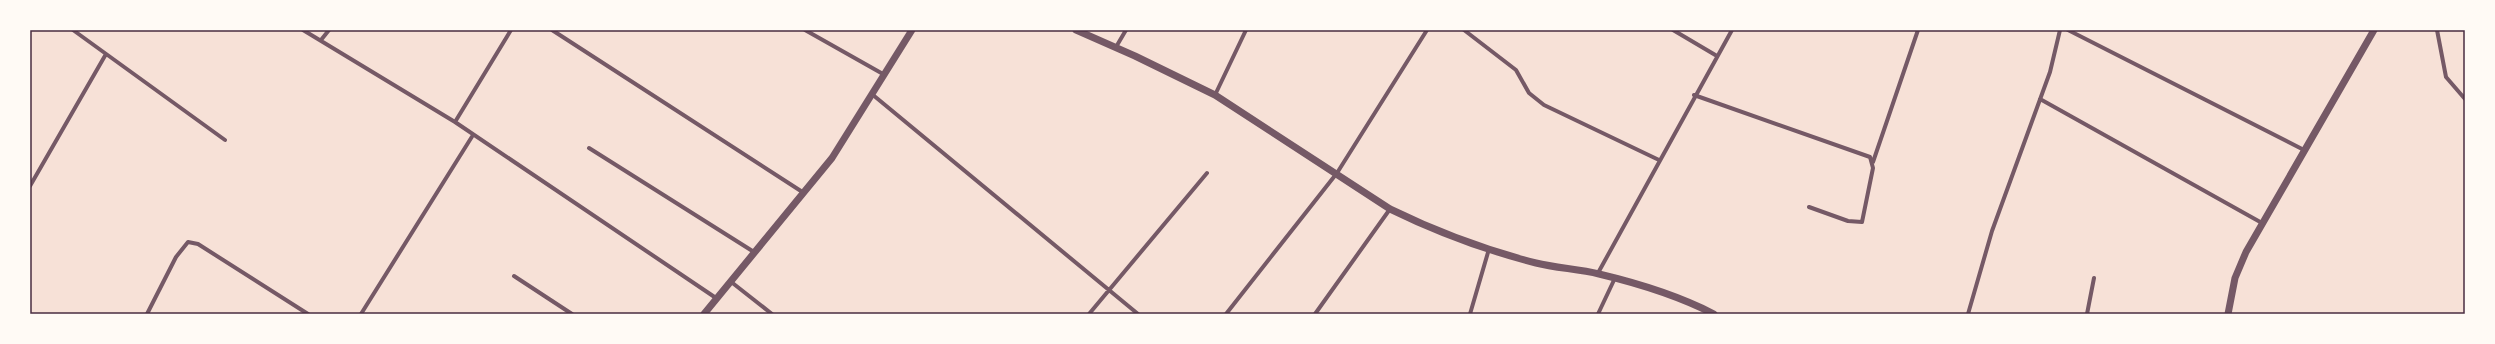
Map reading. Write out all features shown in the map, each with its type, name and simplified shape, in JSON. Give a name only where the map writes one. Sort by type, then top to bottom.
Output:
[{"type":"street","points":[[73,30],[225,140]]},
{"type":"street","points":[[303,30],[455,122],[473,136],[716,298]]},
{"type":"street","points":[[321,40],[329,30]]},
{"type":"street","points":[[455,122],[511,30]]},
{"type":"street","points":[[552,30],[804,193]]},
{"type":"street","points":[[805,30],[883,74]]},
{"type":"street","points":[[704,314],[832,158],[873,95],[883,74],[912,30]]},
{"type":"street","points":[[1076,30],[1116,47],[1215,95],[1337,173],[1390,209],[1451,238],[1536,263],[1598,273],[1678,299],[1714,314]]},
{"type":"street","points":[[1116,47],[1126,30]]},
{"type":"street","points":[[1215,95],[1246,30]]},
{"type":"street","points":[[1226,314],[1337,173],[1428,30]]},
{"type":"street","points":[[1464,30],[1516,70],[1529,93],[1544,105],[1659,160]]},
{"type":"street","points":[[1673,30],[1717,56]]},
{"type":"street","points":[[1598,273],[1694,95],[1732,30]]},
{"type":"street","points":[[1873,163],[1918,30]]},
{"type":"street","points":[[1968,314],[1992,231],[2050,72],[2060,30]]},
{"type":"street","points":[[2068,30],[2304,150]]},
{"type":"street","points":[[2228,314],[2235,278],[2262,223],[2374,30]]},
{"type":"street","points":[[2437,30],[2446,77],[2465,99]]},
{"type":"street","points":[[30,186],[106,54]]},
{"type":"street","points":[[873,95],[1108,292],[1138,314]]},
{"type":"street","points":[[1694,95],[1864,153],[1870,157],[1874,168],[1862,222],[1848,221],[1809,207]]},
{"type":"street","points":[[2040,99],[2262,223]]},
{"type":"street","points":[[361,314],[473,136]]},
{"type":"street","points":[[589,148],[754,252]]},
{"type":"street","points":[[1089,314],[1207,174]]},
{"type":"street","points":[[1315,314],[1390,209]]},
{"type":"street","points":[[147,314],[176,257],[188,242],[198,244],[308,314]]},
{"type":"street","points":[[1470,314],[1489,249]]},
{"type":"street","points":[[514,276],[572,314]]},
{"type":"street","points":[[1598,314],[1615,278]]},
{"type":"street","points":[[2088,314],[2094,278]]},
{"type":"street","points":[[730,281],[772,314]]}]
